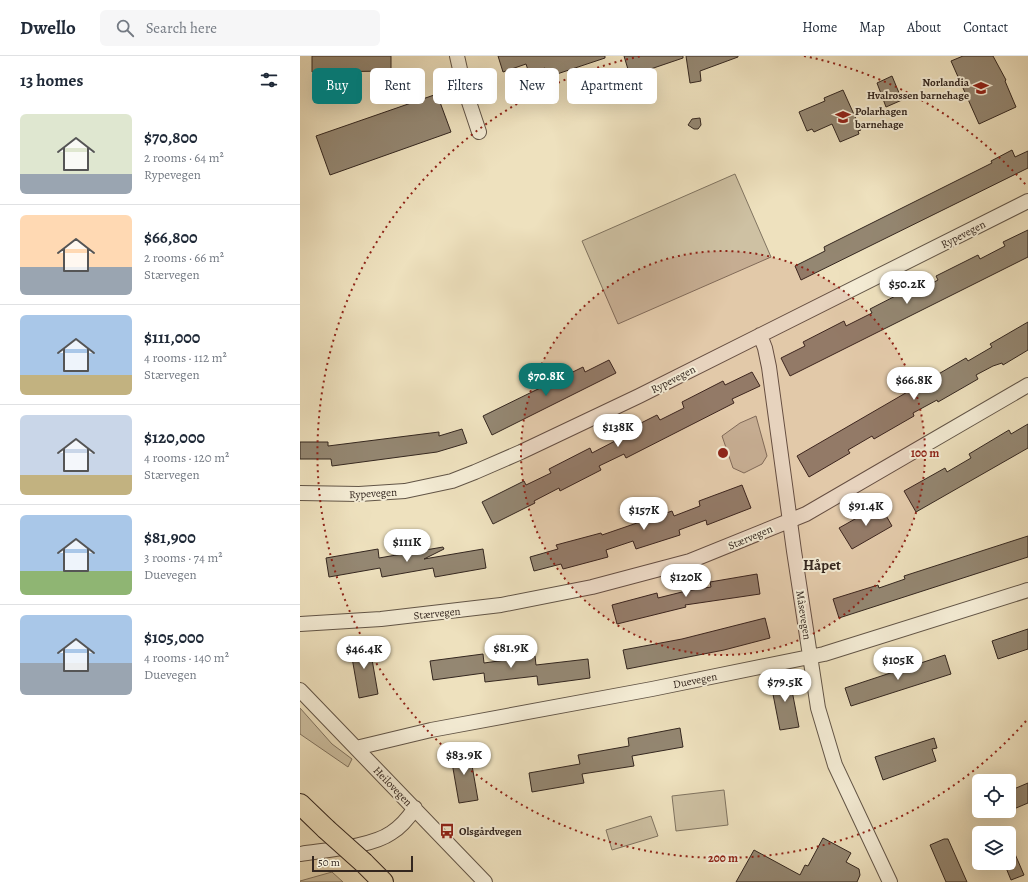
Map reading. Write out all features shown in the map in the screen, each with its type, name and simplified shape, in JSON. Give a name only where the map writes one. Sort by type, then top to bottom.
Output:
[{"type":"highway","points":[[300,804],[383,882]]},
{"type":"street","points":[[456,56],[464,87],[479,132]]},
{"type":"street","name":"Rypevegen","points":[[300,493],[383,493],[405,491],[452,481],[497,463],[556,436],[1028,201]]},
{"type":"street","name":"Måsevegen","points":[[760,335],[765,348],[769,367],[818,708],[828,746],[856,812],[890,882]]},
{"type":"street","name":"Stærvegen","points":[[300,624],[434,614],[501,605],[558,595],[690,561],[790,521],[827,503],[1028,385]]},
{"type":"street","name":"Duevegen","points":[[356,748],[431,730],[652,689],[836,651],[1028,590]]},
{"type":"street","name":"Heilovegen","points":[[300,690],[485,882]]},
{"type":"street","points":[[300,854],[364,843],[383,838],[401,825],[415,808]]},
{"type":"shaded area","points":[[735,174],[771,257],[618,324],[582,241]]},
{"type":"shaded area","points":[[756,416],[767,456],[762,464],[744,473],[733,468],[722,436],[740,423]]},
{"type":"shaded area","points":[[300,708],[332,744],[352,759],[348,767],[300,734]]},
{"type":"shaded area","points":[[724,790],[728,825],[676,831],[672,796]]},
{"type":"shaded area","points":[[651,816],[658,836],[612,850],[606,830]]},
{"type":"shaded area","points":[[332,872],[343,882],[300,882],[300,881]]},
{"type":"building","points":[[312,56],[391,56],[391,68],[370,68],[370,71],[362,71],[362,68],[312,68]]},
{"type":"building","points":[[498,56],[605,56],[605,58],[575,68],[567,68],[567,71],[559,73],[559,68],[527,68],[526,64],[514,68],[505,68],[505,71],[503,72]]},
{"type":"building","points":[[624,56],[683,56],[683,58],[654,68],[628,68]]},
{"type":"building","points":[[686,56],[738,57],[700,71],[701,81],[690,83]]},
{"type":"building","points":[[963,56],[993,56],[1006,80],[1005,81],[1016,107],[979,124],[951,61]]},
{"type":"building","points":[[892,76],[902,100],[886,107],[877,83]]},
{"type":"building","points":[[843,90],[861,130],[858,131],[859,134],[840,142],[832,124],[814,132],[812,129],[807,131],[799,112],[825,101],[824,98]]},
{"type":"building","points":[[433,95],[433,104],[441,104],[451,132],[330,175],[316,136],[408,104],[425,104],[425,98]]},
{"type":"building","points":[[700,118],[701,125],[698,129],[694,129],[688,125],[692,119]]},
{"type":"building","points":[[1012,150],[1015,157],[1028,151],[1028,168],[801,280],[795,266],[825,251],[824,247],[992,163],[991,161]]},
{"type":"building","points":[[1028,230],[1028,257],[790,376],[781,358],[805,346],[803,342],[844,321],[846,326],[872,313],[870,309],[911,288],[914,293],[938,280],[936,276],[978,255],[980,259],[1005,246],[1003,242]]},
{"type":"building","points":[[1028,322],[1028,350],[1003,365],[1002,363],[993,366],[976,375],[978,379],[938,402],[937,400],[913,413],[914,416],[874,439],[872,436],[848,450],[850,453],[809,477],[797,456],[966,358],[968,361],[992,347],[990,344]]},
{"type":"building","points":[[609,360],[616,373],[492,435],[483,416],[583,367],[585,372]]},
{"type":"building","points":[[752,372],[760,386],[732,399],[734,403],[626,458],[624,454],[599,466],[601,470],[560,491],[559,488],[534,501],[535,503],[493,524],[482,502],[524,481],[526,485],[551,473],[549,469],[590,448],[592,453],[617,440],[615,436],[657,415],[660,420],[684,408],[682,402],[723,381],[725,385]]},
{"type":"building","points":[[1028,424],[1028,448],[916,512],[904,491],[945,468],[947,472],[971,458],[969,454],[1009,430],[1011,434]]},
{"type":"building","points":[[462,429],[467,443],[437,452],[332,466],[331,459],[300,459],[300,442],[328,442],[328,446],[439,432],[439,436]]},
{"type":"building","points":[[742,485],[751,508],[707,525],[706,520],[679,530],[680,535],[636,549],[633,541],[606,550],[608,557],[563,569],[561,564],[534,571],[530,557],[558,549],[556,545],[601,533],[602,535],[672,511],[674,516],[700,506],[699,501]]},
{"type":"building","points":[[880,505],[892,526],[852,549],[839,528]]},
{"type":"building","points":[[1028,536],[1028,557],[839,618],[833,599],[878,585],[879,588],[905,579],[904,576]]},
{"type":"building","points":[[443,547],[444,549],[424,559],[483,549],[486,568],[435,577],[433,568],[382,577],[380,568],[329,577],[326,558],[378,549],[379,558]]},
{"type":"building","points":[[757,574],[760,594],[685,605],[686,607],[617,624],[612,605],[657,593],[658,598],[711,587],[710,582]]},
{"type":"building","points":[[765,618],[770,638],[724,650],[627,669],[623,650],[682,639]]},
{"type":"building","points":[[1028,629],[1028,649],[998,659],[992,641]]},
{"type":"building","points":[[369,642],[378,694],[359,698],[350,646]]},
{"type":"building","points":[[483,654],[484,663],[535,656],[536,665],[588,659],[590,678],[538,685],[537,676],[485,682],[484,673],[433,680],[430,661]]},
{"type":"building","points":[[945,655],[951,674],[851,706],[845,688]]},
{"type":"building","points":[[789,675],[799,727],[780,730],[770,679]]},
{"type":"building","points":[[680,728],[683,747],[632,756],[634,766],[582,774],[584,783],[532,792],[529,773],[580,764],[578,755],[629,746],[628,738]]},
{"type":"building","points":[[934,738],[937,748],[932,749],[936,761],[883,780],[875,757]]},
{"type":"building","points":[[469,748],[478,800],[459,803],[450,751]]},
{"type":"building","points":[[1028,783],[1028,803],[1016,808],[1016,788]]},
{"type":"building","points":[[823,838],[851,853],[846,862],[859,869],[860,875],[857,882],[736,882],[754,850],[800,875],[805,865],[808,866]]},
{"type":"building","points":[[944,839],[948,839],[967,882],[946,882],[930,845]]},
{"type":"building","points":[[1016,856],[1024,875],[1011,880],[1007,870],[1016,870]]},
{"type":"place","name":"Norlandia Hvalrossen barnehage","points":[[981,88]]},
{"type":"place","name":"Polarhagen barnehage","points":[[843,117]]},
{"type":"place","name":"Olsgårdvegen","points":[[447,831]]},
{"type":"district","name":"Håpet","points":[[822,565]]}]
